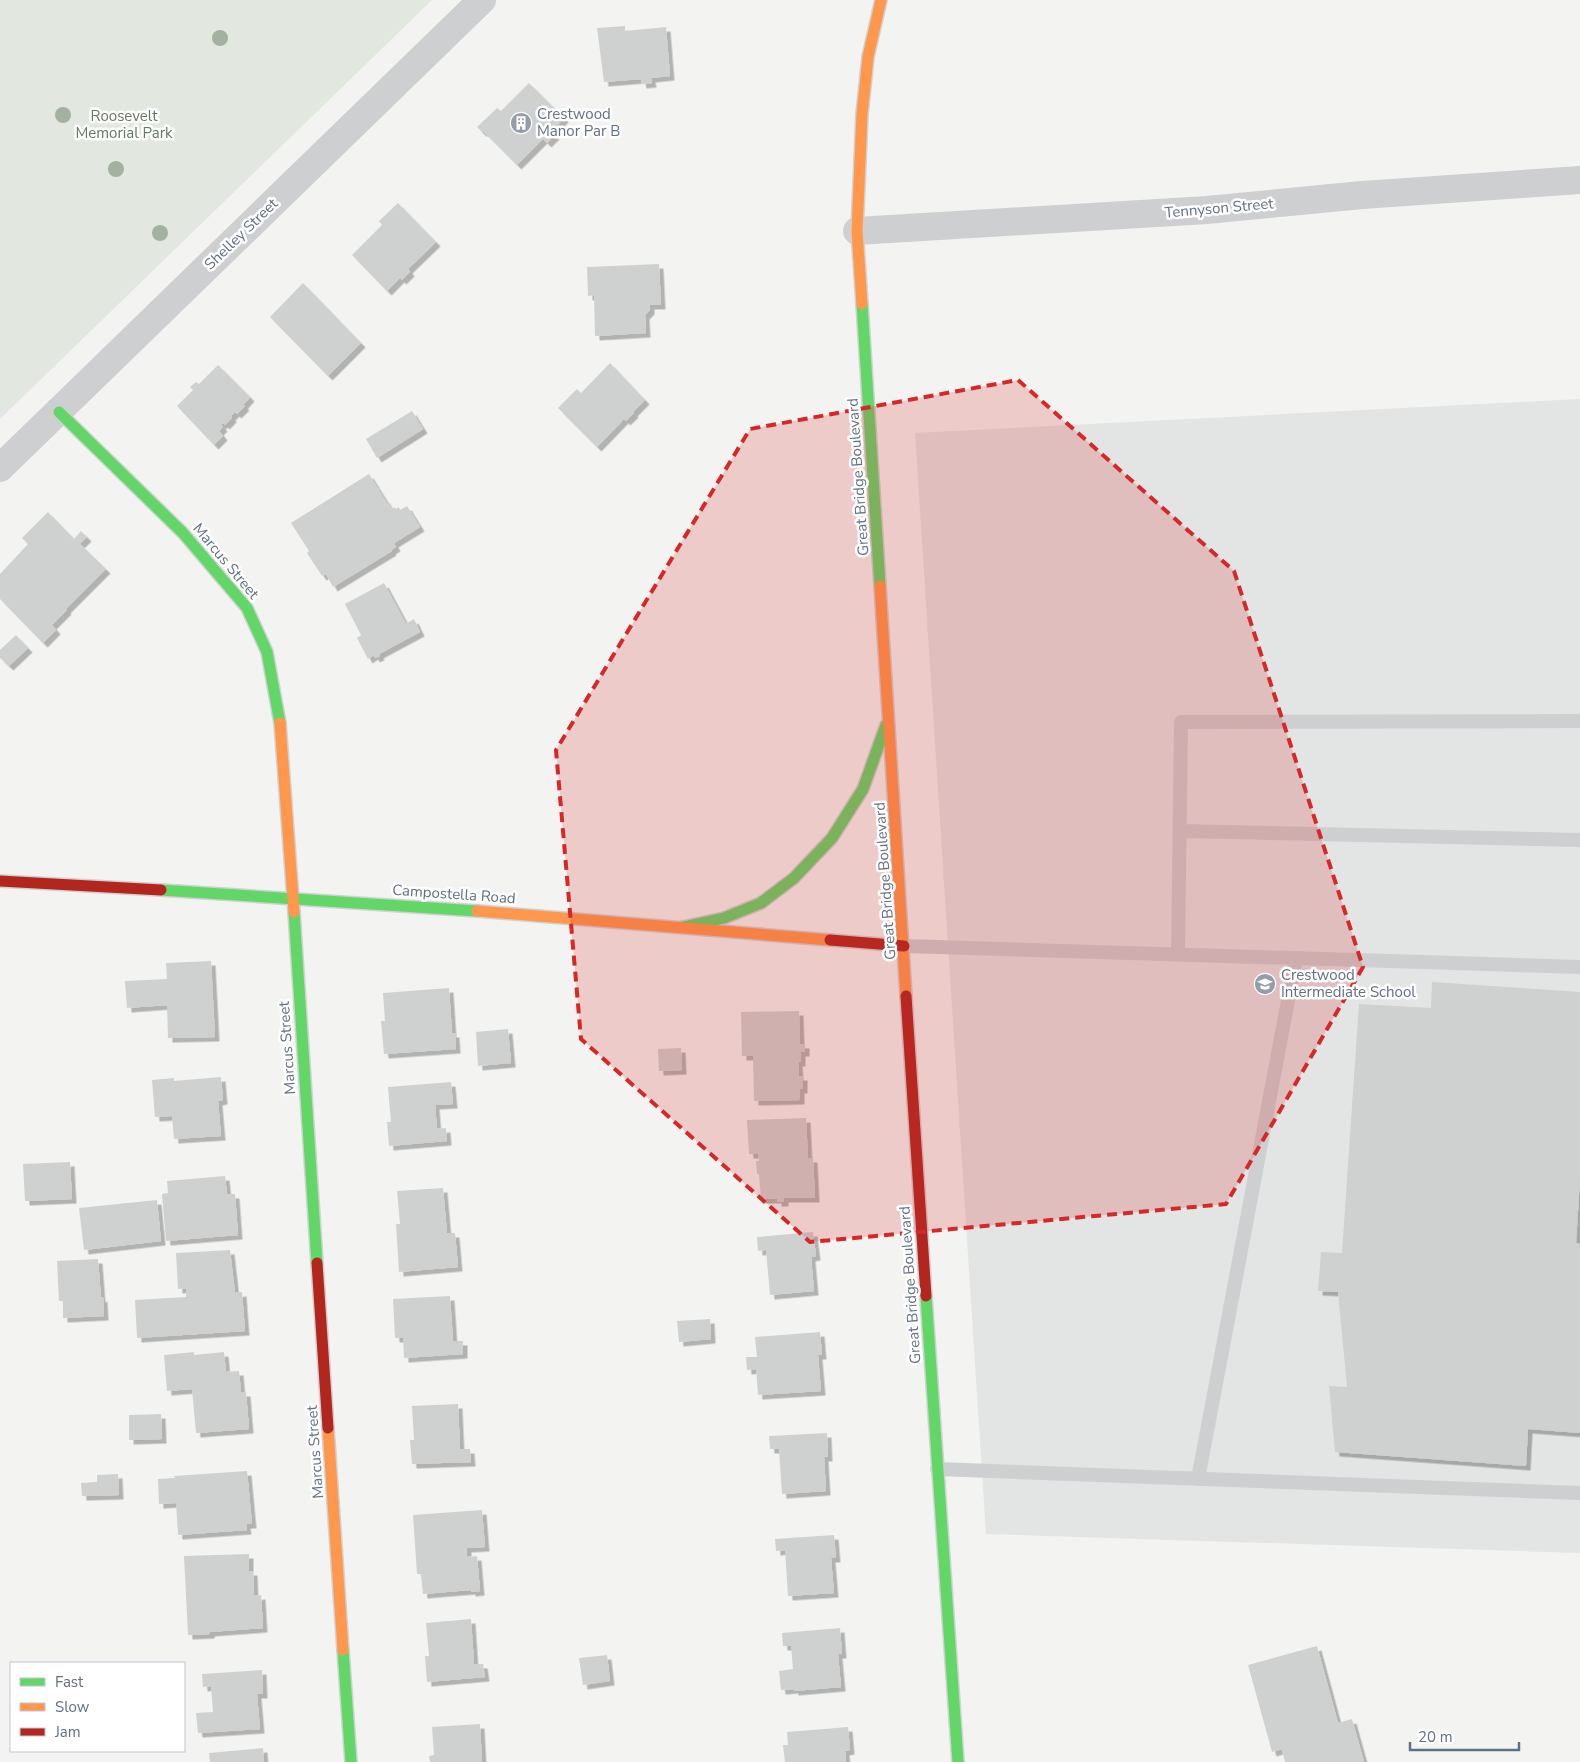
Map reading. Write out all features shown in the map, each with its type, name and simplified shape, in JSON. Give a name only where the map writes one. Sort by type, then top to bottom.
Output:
[{"type":"main road","name":"Great Bridge Boulevard","points":[[882,0],[868,64],[861,114],[857,231],[937,1470],[958,1762]]},
{"type":"main road","name":"Marcus Street","points":[[59,412],[183,533],[247,608],[267,652],[282,727],[351,1762]]},
{"type":"main road","points":[[683,926],[724,918],[761,903],[794,878],[832,838],[863,789],[889,717]]},
{"type":"main road","name":"Campostella Road","points":[[0,881],[544,915],[904,946]]},
{"type":"street","name":"Shelley Street","points":[[0,468],[482,0]]},
{"type":"street","name":"Tennyson Street","points":[[857,231],[1207,210],[1362,195],[1580,180]]},
{"type":"lane","points":[[1178,954],[1181,722],[1580,721]]},
{"type":"lane","points":[[1180,831],[1580,840]]},
{"type":"lane","points":[[904,946],[1580,967]]},
{"type":"lane","points":[[1198,1479],[1296,958]]},
{"type":"lane","points":[[937,1470],[1580,1493]]},
{"type":"highlighted area","points":[[1018,380],[1234,571],[1363,967],[1226,1204],[810,1242],[581,1039],[556,750],[750,429]]},
{"type":"shaded area","name":"Crestwood Intermediate School","points":[[1580,399],[1580,1553],[986,1534],[915,433]]},
{"type":"green space","name":"Roosevelt Memorial Park","points":[[0,0],[432,0],[0,419]]},
{"type":"building","points":[[625,26],[625,31],[666,27],[670,76],[651,78],[652,83],[642,84],[641,79],[604,82],[597,28]]},
{"type":"building","name":"Crestwood Manor Par B","points":[[529,83],[564,118],[551,132],[555,135],[547,143],[543,139],[517,165],[477,127],[497,108],[501,111]]},
{"type":"building","points":[[398,203],[436,242],[408,269],[410,272],[402,280],[400,278],[387,291],[352,255],[382,225],[379,221]]},
{"type":"building","points":[[659,264],[661,305],[650,305],[650,310],[645,315],[646,333],[595,336],[594,295],[588,296],[587,267]]},
{"type":"building","points":[[303,283],[361,343],[328,376],[270,317]]},
{"type":"building","points":[[610,363],[645,400],[626,421],[624,419],[597,447],[558,408],[577,389],[581,393]]},
{"type":"building","points":[[218,365],[250,397],[237,414],[235,412],[225,425],[223,423],[221,425],[223,427],[219,431],[223,436],[214,445],[177,406],[193,390],[190,387],[196,382],[199,384]]},
{"type":"building","points":[[412,411],[423,429],[377,458],[366,439]]},
{"type":"building","points":[[369,474],[388,505],[390,503],[394,510],[399,507],[400,510],[407,506],[420,527],[394,543],[396,547],[392,551],[333,587],[326,574],[322,576],[291,523]]},
{"type":"building","points":[[48,512],[74,539],[81,531],[87,537],[80,544],[106,569],[52,625],[56,630],[43,643],[0,599],[0,574],[28,544],[22,538]]},
{"type":"building","points":[[384,583],[406,624],[414,619],[420,632],[379,654],[380,656],[375,658],[374,655],[368,659],[357,638],[361,635],[345,604]]},
{"type":"building","points":[[16,635],[28,648],[9,666],[0,658],[0,650]]},
{"type":"building","points":[[211,961],[215,1037],[168,1038],[167,1005],[127,1008],[125,981],[167,979],[166,963]]},
{"type":"building","points":[[1432,982],[1580,992],[1580,1179],[1576,1243],[1580,1244],[1580,1433],[1528,1429],[1526,1466],[1335,1452],[1329,1386],[1347,1387],[1338,1292],[1318,1291],[1321,1252],[1342,1253],[1359,1004],[1431,1008]]},
{"type":"building","points":[[449,988],[452,1033],[455,1033],[456,1049],[384,1054],[381,1021],[385,1021],[383,993]]},
{"type":"building","points":[[799,1011],[800,1044],[805,1044],[805,1052],[801,1052],[801,1062],[798,1062],[799,1076],[803,1076],[803,1089],[800,1089],[800,1100],[754,1101],[753,1056],[742,1056],[741,1012]]},
{"type":"building","points":[[508,1029],[511,1063],[478,1066],[476,1032]]},
{"type":"building","points":[[681,1048],[682,1070],[659,1071],[658,1049]]},
{"type":"building","points":[[221,1077],[223,1100],[218,1101],[221,1136],[174,1139],[172,1116],[155,1117],[152,1080],[174,1078],[174,1081]]},
{"type":"building","points":[[451,1082],[453,1104],[435,1105],[437,1129],[446,1128],[447,1141],[389,1146],[387,1122],[391,1122],[388,1087]]},
{"type":"building","points":[[806,1118],[808,1158],[813,1158],[815,1198],[784,1198],[784,1202],[777,1202],[777,1199],[761,1199],[756,1161],[759,1161],[758,1154],[749,1154],[747,1120]]},
{"type":"building","points":[[70,1162],[72,1199],[25,1201],[23,1164]]},
{"type":"building","points":[[225,1176],[227,1194],[235,1194],[238,1235],[166,1241],[162,1194],[168,1193],[167,1181]]},
{"type":"building","points":[[443,1188],[447,1233],[455,1233],[458,1267],[399,1272],[396,1224],[400,1224],[397,1191]]},
{"type":"building","points":[[157,1200],[161,1241],[84,1250],[79,1208]]},
{"type":"building","points":[[813,1232],[816,1256],[811,1257],[814,1291],[770,1295],[766,1250],[758,1251],[757,1237]]},
{"type":"building","points":[[230,1250],[235,1293],[242,1292],[245,1331],[137,1338],[135,1300],[186,1297],[186,1288],[178,1289],[176,1253]]},
{"type":"building","points":[[98,1259],[104,1316],[63,1318],[63,1301],[59,1301],[57,1261]]},
{"type":"building","points":[[450,1296],[453,1341],[463,1341],[463,1354],[404,1358],[403,1338],[395,1338],[393,1299]]},
{"type":"building","points":[[710,1319],[711,1339],[679,1342],[677,1321]]},
{"type":"building","points":[[820,1332],[822,1355],[818,1355],[821,1391],[758,1395],[756,1369],[747,1370],[746,1357],[757,1357],[755,1337]]},
{"type":"building","points":[[194,1352],[194,1355],[224,1352],[226,1372],[239,1371],[241,1392],[246,1392],[249,1429],[196,1433],[192,1389],[167,1391],[164,1355]]},
{"type":"building","points":[[458,1404],[460,1449],[470,1449],[471,1462],[412,1464],[410,1440],[414,1440],[412,1406]]},
{"type":"building","points":[[161,1414],[162,1439],[129,1440],[129,1415]]},
{"type":"building","points":[[827,1433],[828,1457],[824,1457],[826,1491],[782,1494],[779,1449],[770,1449],[769,1436]]},
{"type":"building","points":[[247,1471],[252,1524],[246,1524],[247,1530],[178,1535],[176,1503],[159,1504],[158,1479],[175,1478],[174,1476]]},
{"type":"building","points":[[118,1474],[119,1495],[82,1496],[81,1483],[97,1482],[97,1475]]},
{"type":"building","points":[[482,1510],[485,1547],[467,1548],[467,1557],[477,1556],[480,1591],[423,1594],[421,1574],[417,1574],[413,1515]]},
{"type":"building","points":[[834,1535],[836,1558],[831,1558],[834,1593],[788,1596],[785,1550],[776,1551],[775,1539]]},
{"type":"building","points":[[249,1554],[249,1571],[253,1571],[254,1596],[261,1595],[263,1628],[188,1635],[184,1556]]},
{"type":"building","points":[[471,1619],[474,1664],[483,1664],[485,1677],[427,1682],[425,1656],[429,1656],[426,1623]]},
{"type":"building","points":[[840,1628],[842,1654],[838,1654],[841,1687],[794,1691],[794,1689],[781,1690],[779,1671],[793,1669],[791,1646],[783,1646],[782,1633]]},
{"type":"building","points":[[1317,1646],[1338,1723],[1352,1719],[1364,1762],[1285,1762],[1282,1749],[1272,1752],[1248,1665]]},
{"type":"building","points":[[607,1655],[610,1681],[583,1685],[579,1658]]},
{"type":"building","points":[[262,1670],[263,1694],[257,1694],[260,1729],[198,1733],[196,1713],[213,1712],[211,1686],[203,1687],[202,1674]]},
{"type":"building","points":[[480,1724],[482,1762],[430,1762],[429,1756],[434,1755],[432,1727]]},
{"type":"building","points":[[848,1727],[850,1750],[845,1751],[846,1762],[785,1762],[783,1745],[788,1745],[787,1732]]},
{"type":"building","points":[[263,1748],[264,1762],[210,1762],[209,1753]]},
{"type":"traffic: fast","points":[[862,304],[880,586]]},
{"type":"traffic: fast","points":[[59,412],[183,533],[247,608],[267,652],[280,723]]},
{"type":"traffic: fast","points":[[683,927],[724,918],[761,903],[794,878],[832,838],[863,789],[886,725]]},
{"type":"traffic: fast","points":[[161,890],[477,911]]},
{"type":"traffic: fast","points":[[294,912],[317,1263]]},
{"type":"traffic: fast","points":[[926,1296],[958,1762]]},
{"type":"traffic: fast","points":[[343,1650],[351,1762]]},
{"type":"traffic: slow","points":[[862,304],[857,231],[862,114],[868,57],[881,0]]},
{"type":"traffic: slow","points":[[880,586],[906,996]]},
{"type":"traffic: slow","points":[[280,723],[294,912]]},
{"type":"traffic: slow","points":[[477,911],[830,940]]},
{"type":"traffic: slow","points":[[328,1428],[343,1650]]},
{"type":"traffic: jam","points":[[0,881],[161,890]]},
{"type":"traffic: jam","points":[[830,940],[904,946]]},
{"type":"traffic: jam","points":[[906,996],[926,1296]]},
{"type":"traffic: jam","points":[[317,1263],[328,1428]]},
{"type":"place","name":"Crestwood Manor Par B","points":[[521,123]]},
{"type":"place","name":"Crestwood Intermediate School","points":[[1265,984]]}]
